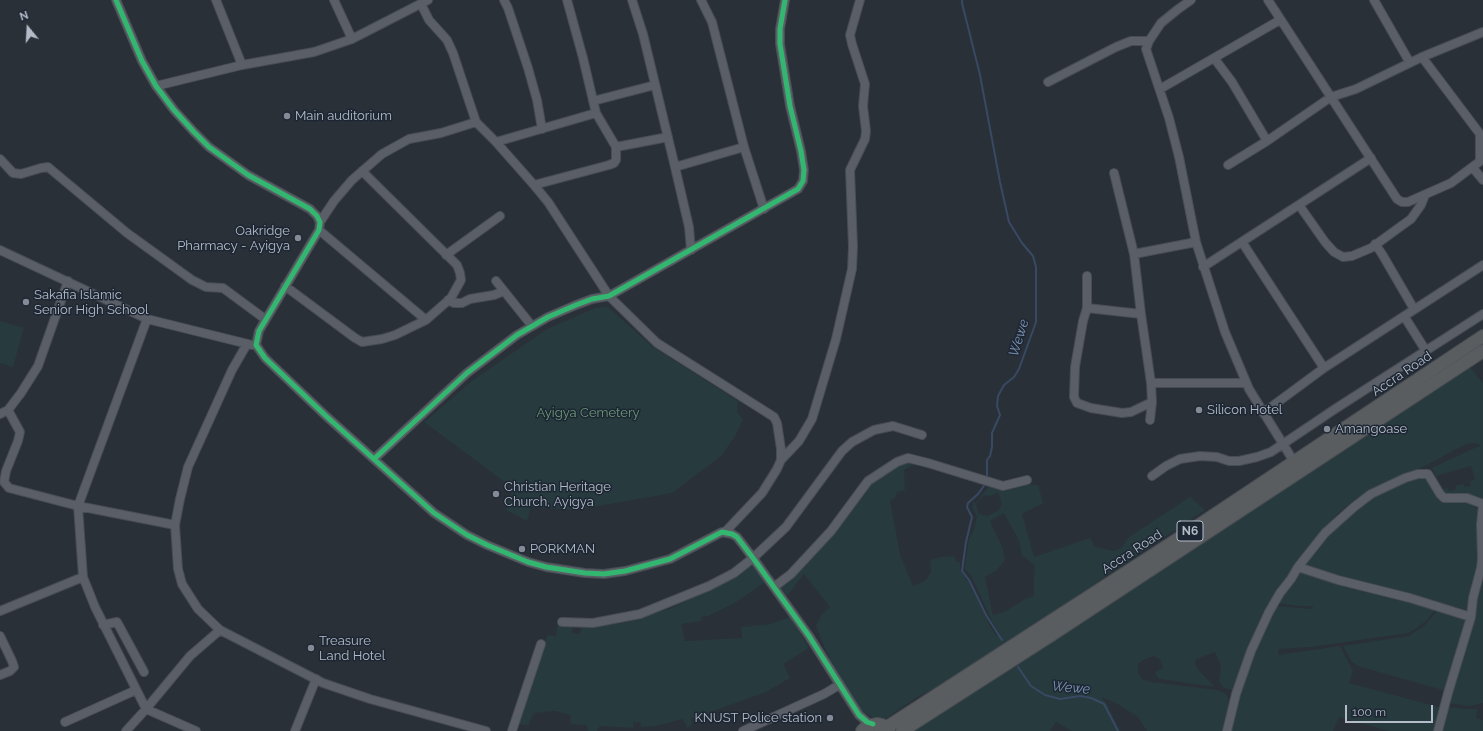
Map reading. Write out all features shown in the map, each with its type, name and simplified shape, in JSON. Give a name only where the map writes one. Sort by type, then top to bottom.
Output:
[{"type":"highway","name":"Accra Road","points":[[883,728],[1053,634],[1483,336]]},
{"type":"highway","name":"Accra Road","points":[[883,728],[953,685],[1184,535],[1483,351]]},
{"type":"highway","points":[[883,728],[887,720],[920,699],[953,685]]},
{"type":"street","points":[[116,0],[142,61],[156,86],[174,110],[209,147],[248,175],[310,209],[317,216],[320,226],[426,320]]},
{"type":"street","points":[[216,0],[242,65]]},
{"type":"street","points":[[334,0],[352,39]]},
{"type":"street","points":[[504,0],[528,68],[537,100],[542,129]]},
{"type":"street","points":[[534,185],[614,163],[616,160],[616,147],[596,113],[567,0]]},
{"type":"street","points":[[632,0],[643,34],[668,137],[689,226],[691,250]]},
{"type":"street","points":[[701,0],[712,22],[744,147],[764,209]]},
{"type":"street","points":[[374,459],[466,373],[517,335],[548,317],[587,301],[610,296],[798,189],[803,181],[804,170],[790,106],[780,44],[780,29],[785,0]]},
{"type":"street","points":[[781,460],[799,441],[812,419],[836,339],[852,269],[853,247],[850,170],[865,140],[866,131],[863,106],[865,84],[850,35],[860,0]]},
{"type":"street","points":[[1191,0],[1161,23],[1148,41],[1146,49],[1160,90],[1179,157],[1196,242],[1203,267],[1228,339],[1246,383],[1296,466]]},
{"type":"street","points":[[1268,0],[1397,199],[1402,202],[1408,202],[1451,183],[1482,160],[1482,137],[1422,57]]},
{"type":"street","points":[[1374,0],[1410,63]]},
{"type":"street","points":[[156,86],[242,65],[314,52],[352,39],[425,2],[429,20],[447,40],[453,53],[476,122],[496,142],[548,202],[610,296],[657,343],[774,417],[777,423],[781,449],[781,460],[778,469],[762,493],[725,532]]},
{"type":"street","points":[[1160,90],[1280,20]]},
{"type":"street","points":[[1228,165],[1331,97],[1356,89],[1422,57],[1483,32]]},
{"type":"street","points":[[1048,82],[1116,47],[1131,41],[1148,41]]},
{"type":"street","points":[[1214,58],[1232,82],[1266,141]]},
{"type":"street","points":[[593,101],[655,85]]},
{"type":"street","points":[[496,142],[596,113]]},
{"type":"street","points":[[476,122],[441,133],[409,139],[382,154],[352,180],[334,201],[259,331],[256,345],[264,358],[422,503],[449,523],[487,545],[528,562],[546,567],[585,573],[604,574],[625,571],[670,559],[716,534],[725,532],[732,534],[753,558],[809,636],[859,715],[867,722],[883,728]]},
{"type":"street","points":[[616,147],[668,137]]},
{"type":"street","points":[[675,167],[744,147]]},
{"type":"street","points":[[1203,267],[1371,158]]},
{"type":"street","points":[[0,159],[13,173],[22,174],[41,168],[48,168],[127,233],[180,271],[206,287],[223,288],[265,319]]},
{"type":"street","points":[[1473,168],[1483,180]]},
{"type":"street","points":[[285,286],[362,342],[382,339],[395,335],[426,320],[451,298],[461,280],[457,265],[362,171]]},
{"type":"street","points":[[1114,174],[1134,254],[1141,314],[1152,383],[1150,420]]},
{"type":"street","points":[[1299,205],[1325,242],[1334,252],[1343,257],[1352,256],[1375,244],[1411,219],[1421,205],[1425,195]]},
{"type":"street","points":[[446,254],[500,216]]},
{"type":"street","points":[[1134,254],[1196,242]]},
{"type":"street","points":[[1242,242],[1324,368]]},
{"type":"street","points":[[1375,244],[1414,309]]},
{"type":"street","points":[[0,250],[147,319],[256,345]]},
{"type":"street","points":[[1263,413],[1324,368],[1483,265]]},
{"type":"street","points":[[1087,276],[1087,308],[1074,367],[1074,392],[1077,403],[1091,408],[1122,413],[1131,412],[1152,402]]},
{"type":"street","points":[[0,414],[8,410],[38,366],[68,281]]},
{"type":"street","points":[[496,281],[532,326]]},
{"type":"street","points":[[448,300],[454,303],[462,303],[470,299],[494,295],[504,291]]},
{"type":"street","points":[[1087,308],[1141,314]]},
{"type":"street","points":[[1152,476],[1166,466],[1180,459],[1200,456],[1239,461],[1271,452],[1483,314]]},
{"type":"street","points":[[1404,316],[1426,350]]},
{"type":"street","points":[[147,319],[78,506],[83,577],[95,608],[146,709],[196,731]]},
{"type":"street","points":[[247,344],[232,370],[188,467],[175,526],[178,569],[182,584],[198,609],[220,630],[316,679],[370,699],[486,731]]},
{"type":"street","points":[[1152,383],[1246,383]]},
{"type":"street","points":[[8,410],[20,432],[6,471],[4,482],[9,488],[78,506],[175,526]]},
{"type":"street","points":[[562,622],[593,623],[640,614],[709,586],[734,573],[786,528],[842,451],[852,442],[874,430],[893,426],[922,435]]},
{"type":"street","points":[[774,587],[792,574],[831,531],[868,481],[897,462],[908,458],[1003,486],[1027,480]]},
{"type":"street","points":[[1227,731],[1236,694],[1250,651],[1269,612],[1298,566],[1325,533],[1354,507],[1371,494],[1418,474],[1428,474],[1444,498],[1467,498],[1483,504],[1481,525],[1482,559],[1473,598],[1471,617],[1438,731]]},
{"type":"street","points":[[1298,566],[1338,580],[1410,598],[1471,617]]},
{"type":"street","points":[[0,611],[83,577]]},
{"type":"street","points":[[104,625],[116,622],[144,672]]},
{"type":"street","points":[[126,731],[190,656],[220,630]]},
{"type":"street","points":[[0,636],[14,667],[10,671],[0,675]]},
{"type":"street","points":[[512,731],[541,644]]},
{"type":"street","points":[[295,731],[316,679]]},
{"type":"street","points":[[742,731],[824,694],[839,685]]},
{"type":"street","points":[[65,722],[136,690]]},
{"type":"green space","name":"Ayigya Cemetery","points":[[608,307],[653,347],[738,401],[737,412],[743,419],[736,435],[721,456],[672,493],[575,510],[531,507],[527,521],[506,510],[513,488],[424,422],[472,381],[547,329],[595,308]]},
{"type":"green space","points":[[0,321],[24,328],[13,367],[0,363]]},
{"type":"green space","points":[[1468,365],[1483,383],[1483,502],[1445,495],[1443,489],[1448,488],[1449,491],[1456,489],[1455,486],[1463,484],[1465,487],[1471,486],[1470,481],[1475,479],[1471,466],[1436,476],[1432,468],[1481,445],[1475,443],[1466,444],[1419,469],[1354,500],[1336,515],[1305,552],[1277,590],[1233,691],[1223,687],[1219,682],[1221,665],[1215,652],[1196,659],[1195,664],[1199,671],[1215,687],[1160,679],[1157,677],[1155,672],[1163,668],[1160,659],[1154,656],[1145,659],[1138,664],[1138,672],[1142,679],[1151,682],[1217,690],[1226,694],[1229,701],[1222,731],[1147,731],[1138,717],[1116,703],[1101,697],[1107,704],[1120,731],[1072,731],[1056,722],[1050,731],[912,731]]},
{"type":"green space","points":[[908,461],[917,463],[904,470],[905,490],[897,492],[895,498],[890,501],[900,554],[913,586],[926,580],[931,572],[930,560],[954,556],[956,561],[960,563],[960,570],[968,581],[991,628],[997,636],[1000,634],[993,623],[971,575],[965,569],[969,539],[974,530],[977,516],[972,507],[973,503],[976,503],[990,485],[1038,485],[1043,503],[1022,514],[1034,557],[1090,538],[1095,547],[1114,551],[1121,548],[1129,537],[1190,497],[1205,510],[951,680],[917,697],[886,718],[877,719],[863,712],[854,702],[833,667],[821,639],[816,626],[822,614],[830,607],[804,574],[787,596],[779,587],[867,484]],"holes":[[[998,492],[1002,504],[999,510],[988,516],[978,514],[976,504],[984,495],[991,496]],[[1004,513],[1019,541],[1022,555],[1035,566],[1034,596],[1027,598],[1004,612],[993,615],[985,577],[996,571],[1005,560],[1003,549],[990,521]]]},
{"type":"green space","points":[[1413,477],[1427,477],[1434,490],[1456,501],[1469,503],[1479,510],[1480,562],[1469,611],[1391,591],[1302,565],[1324,537],[1374,495],[1389,490]]},
{"type":"green space","points":[[750,564],[765,582],[733,604],[708,616],[701,617],[701,621],[681,624],[685,641],[742,638],[741,627],[770,624],[790,617],[809,648],[783,664],[790,678],[766,692],[711,712],[711,716],[691,718],[692,725],[687,728],[683,719],[656,726],[641,727],[640,722],[633,722],[633,728],[600,726],[597,731],[588,731],[587,725],[571,724],[570,715],[555,711],[534,713],[528,725],[516,724],[538,657],[548,635],[556,636],[558,622],[573,625],[572,633],[579,634],[582,627],[623,623],[672,608],[717,585]]},
{"type":"green space","points":[[1483,564],[1483,703],[1470,706],[1449,703]]},
{"type":"green space","points":[[1300,569],[1436,608],[1428,619],[1408,633],[1311,647],[1279,649],[1278,655],[1340,646],[1353,671],[1349,683],[1442,708],[1436,731],[1389,731],[1339,717],[1333,731],[1229,731],[1238,694],[1253,654],[1276,606],[1312,609],[1313,606],[1277,603]]},
{"type":"green space","points":[[1439,609],[1465,619],[1466,621],[1446,691],[1358,666],[1352,662],[1343,646],[1409,636],[1424,626]]},
{"type":"green space","points":[[1448,707],[1478,709],[1476,718],[1483,720],[1483,731],[1441,731]]},
{"type":"waterway","name":"Wewe","points":[[962,0],[980,75],[1009,222],[1022,243],[1033,256],[1036,267],[1036,322],[1019,369],[1014,377],[1004,385],[998,396],[997,406],[1000,415],[992,433],[992,447],[990,456],[987,460],[987,478]]},
{"type":"waterway","name":"Wewe","points":[[986,483],[978,494],[968,503],[967,507],[972,517],[966,542],[962,571],[969,580],[986,615],[1002,640]]},
{"type":"waterway","name":"Wewe","points":[[1018,667],[1031,686],[1045,695],[1060,699],[1080,696],[1091,698],[1104,704],[1118,731]]},
{"type":"cycle path","points":[[116,0],[142,61],[156,86],[174,110],[194,132],[209,147],[248,175],[310,209],[317,216],[320,222],[319,230],[259,331],[256,345],[265,358],[326,416],[434,513],[467,535],[528,562],[546,567],[585,573],[604,574],[625,571],[670,559],[722,532],[732,534],[737,537],[809,636],[859,715],[867,722],[873,724]]},
{"type":"cycle path","points":[[374,459],[467,373],[517,335],[548,317],[576,305],[592,299],[609,296],[798,189],[803,181],[804,170],[790,106],[780,44],[780,29],[785,0]]},
{"type":"place","name":"Main auditorium","points":[[287,116]]},
{"type":"place","name":"Oakridge Pharmacy - Ayigya","points":[[298,238]]},
{"type":"place","name":"Sakafia Islamic Senior High School","points":[[26,302]]},
{"type":"place","name":"Silicon Hotel","points":[[1199,410]]},
{"type":"place","name":"Amangoase","points":[[1327,429]]},
{"type":"place","name":"Christian Heritage Church, Ayigya","points":[[496,494]]},
{"type":"place","name":"PORKMAN","points":[[522,549]]},
{"type":"place","name":"Treasure Land Hotel","points":[[311,648]]},
{"type":"place","name":"KNUST Police station","points":[[830,718]]}]
